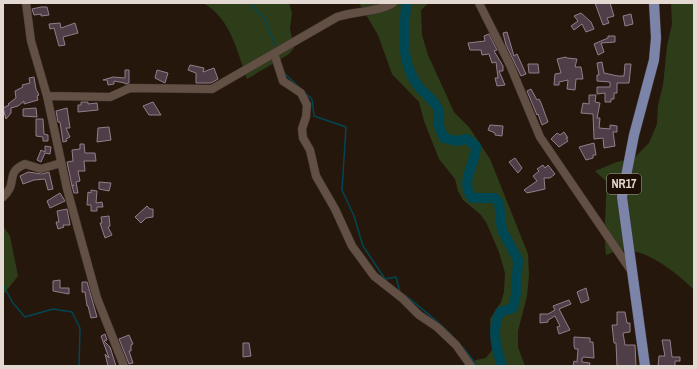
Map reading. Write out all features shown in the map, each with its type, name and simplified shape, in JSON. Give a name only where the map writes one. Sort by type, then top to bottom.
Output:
[{"type":"main road","name":"NR17","points":[[646,366],[622,197],[634,135],[654,60],[656,38],[654,3]]},
{"type":"street","points":[[26,3],[31,41],[47,96],[62,163],[97,298],[124,366]]},
{"type":"street","points":[[47,96],[110,97],[130,88],[209,90],[337,17],[360,11],[381,10],[393,3]]},
{"type":"street","points":[[479,3],[510,65],[540,137],[632,272]]},
{"type":"street","points":[[274,53],[283,81],[301,93],[307,105],[306,117],[302,129],[303,138],[310,150],[316,176],[335,209],[352,246],[374,276],[402,298],[419,315],[437,327],[456,345],[471,366]]},
{"type":"street","points":[[3,197],[12,185],[14,171],[16,168],[25,164],[40,169],[62,163]]},
{"type":"green space","points":[[203,3],[289,3],[292,13],[290,29],[294,48],[289,54],[247,79],[232,36],[220,17]]},
{"type":"green space","points":[[359,3],[429,3],[421,10],[422,35],[428,55],[454,112],[469,127],[490,159],[528,254],[529,275],[527,296],[518,331],[518,347],[525,366],[470,366],[476,360],[486,358],[492,350],[490,319],[501,302],[504,292],[505,273],[499,252],[486,222],[480,214],[463,200],[458,191],[455,179],[439,159],[424,121],[419,102],[392,74],[378,35]]},
{"type":"green space","points":[[671,3],[694,3],[694,290],[671,270],[652,258],[642,254],[624,250],[606,255],[606,181],[595,171],[617,162],[635,157],[649,143],[657,124],[658,105],[663,85],[667,46],[672,24]]},
{"type":"green space","points":[[3,226],[10,236],[18,276],[3,295]]},
{"type":"building","points":[[595,3],[610,3],[614,16],[607,18],[609,23],[603,25]]},
{"type":"building","points":[[47,7],[49,15],[34,15],[32,9]]},
{"type":"building","points":[[581,13],[591,22],[594,29],[586,32],[582,24],[574,30],[571,26],[578,21],[574,16]]},
{"type":"building","points":[[631,14],[633,24],[625,26],[623,16]]},
{"type":"building","points":[[60,23],[61,28],[75,23],[78,33],[63,37],[65,45],[59,46],[54,28],[50,29],[49,24]]},
{"type":"building","points":[[507,32],[514,56],[517,54],[526,74],[521,76],[506,45],[503,33]]},
{"type":"building","points":[[489,34],[497,50],[494,51],[503,66],[503,71],[499,71],[505,85],[497,86],[495,78],[498,78],[496,62],[492,63],[489,54],[482,55],[481,50],[470,50],[468,43],[485,41],[484,36]]},
{"type":"building","points":[[608,36],[615,36],[615,42],[601,43],[604,52],[598,55],[594,44],[608,38]]},
{"type":"building","points":[[566,57],[577,59],[575,67],[581,67],[583,79],[576,79],[575,90],[567,89],[568,80],[559,82],[559,85],[554,85],[555,74],[561,73],[557,59]]},
{"type":"building","points":[[602,62],[604,73],[618,76],[624,76],[625,64],[631,64],[629,83],[617,83],[617,93],[614,93],[614,99],[611,99],[611,102],[605,102],[605,93],[597,94],[597,87],[610,87],[610,82],[597,81],[597,75],[599,75],[597,63]]},
{"type":"building","points":[[528,64],[538,64],[539,73],[529,73]]},
{"type":"building","points":[[190,65],[204,68],[203,72],[214,68],[218,79],[211,83],[196,83],[196,73],[188,70]]},
{"type":"building","points":[[125,70],[129,70],[129,83],[125,84],[114,81],[114,84],[108,85],[107,80],[103,80],[113,77],[125,78]]},
{"type":"building","points":[[157,70],[168,73],[165,83],[155,78]]},
{"type":"building","points":[[34,77],[36,89],[39,95],[37,96],[38,100],[24,104],[24,101],[18,106],[11,108],[11,113],[6,119],[3,108],[9,105],[8,104],[16,98],[15,91],[23,87],[22,85],[30,83],[29,78]]},
{"type":"building","points":[[531,89],[537,100],[539,99],[548,122],[542,125],[527,91]]},
{"type":"building","points":[[589,95],[596,95],[595,102],[600,103],[597,118],[600,118],[599,128],[610,129],[610,125],[617,126],[617,132],[613,132],[615,146],[604,148],[603,138],[594,139],[593,114],[581,113],[583,103],[589,104]]},
{"type":"building","points":[[81,102],[88,102],[88,104],[97,103],[98,110],[78,112],[78,105],[81,105]]},
{"type":"building","points":[[153,102],[161,115],[149,115],[143,106]]},
{"type":"building","points":[[36,108],[37,117],[23,116],[23,109]]},
{"type":"building","points":[[67,108],[70,128],[66,128],[70,137],[66,139],[67,141],[63,142],[60,122],[58,122],[56,111]]},
{"type":"building","points":[[36,119],[43,119],[44,134],[48,135],[48,141],[43,141],[43,137],[36,136]]},
{"type":"building","points":[[490,125],[503,126],[502,136],[495,135],[495,133],[488,130]]},
{"type":"building","points":[[109,127],[111,140],[97,142],[98,128]]},
{"type":"building","points":[[564,132],[568,138],[566,138],[568,141],[559,147],[551,139],[557,133],[560,135]]},
{"type":"building","points":[[594,143],[596,155],[593,155],[593,158],[586,160],[579,147]]},
{"type":"building","points":[[80,144],[84,144],[85,153],[95,153],[96,161],[84,161],[85,171],[78,171],[80,181],[76,182],[78,193],[74,193],[67,162],[73,161],[72,150],[80,149]]},
{"type":"building","points":[[45,146],[51,147],[50,154],[45,153],[41,162],[37,160],[41,150],[45,152]]},
{"type":"building","points":[[515,158],[522,168],[518,173],[509,162]]},
{"type":"building","points":[[543,165],[545,168],[548,165],[555,174],[550,178],[544,178],[545,189],[527,193],[524,190],[537,181],[533,176],[539,171],[537,169]]},
{"type":"building","points":[[28,172],[42,174],[49,172],[53,189],[48,190],[45,179],[34,180],[23,184],[20,176]]},
{"type":"building","points":[[99,182],[111,183],[109,191],[99,189]]},
{"type":"building","points":[[91,190],[97,191],[96,203],[102,202],[103,207],[97,207],[97,211],[91,211],[91,205],[87,205],[88,192],[91,193]]},
{"type":"building","points":[[60,193],[65,201],[50,208],[47,201]]},
{"type":"building","points":[[147,206],[150,209],[153,209],[153,217],[146,218],[141,223],[135,217]]},
{"type":"building","points":[[67,209],[70,225],[63,225],[64,227],[58,229],[56,222],[59,222],[57,211]]},
{"type":"building","points":[[109,216],[110,226],[108,227],[112,235],[105,238],[100,223],[102,223],[101,217]]},
{"type":"building","points":[[60,280],[60,288],[69,288],[69,294],[53,291],[53,281]]},
{"type":"building","points":[[82,282],[87,282],[97,317],[91,318],[85,292],[82,292]]},
{"type":"building","points":[[586,288],[589,300],[581,303],[577,292]]},
{"type":"building","points":[[569,300],[571,304],[559,309],[570,330],[559,334],[557,327],[560,326],[555,316],[548,320],[548,322],[540,323],[540,314],[548,314],[555,310],[553,306]]},
{"type":"building","points":[[617,312],[625,312],[627,323],[630,323],[630,332],[623,333],[625,345],[635,345],[636,366],[617,366],[616,343],[614,343],[612,325],[617,325]]},
{"type":"building","points":[[105,334],[107,340],[104,341],[110,347],[116,366],[108,366],[105,354],[109,358],[101,336]]},
{"type":"building","points":[[129,335],[133,344],[131,345],[131,351],[129,351],[133,363],[129,364],[119,339]]},
{"type":"building","points":[[574,337],[590,338],[590,342],[593,342],[594,358],[583,357],[582,359],[582,362],[590,363],[589,366],[573,366],[574,361],[577,362],[578,349],[575,349],[574,346]]},
{"type":"building","points":[[662,340],[670,340],[672,357],[680,357],[680,361],[675,361],[675,366],[658,366],[659,356],[665,356]]},
{"type":"building","points":[[243,343],[249,343],[251,356],[243,357]]},
{"type":"waterway","points":[[250,3],[264,18],[277,49]]},
{"type":"waterway","points":[[406,3],[404,44],[407,64],[416,83],[437,107],[439,111],[439,126],[444,138],[456,141],[467,139],[476,146],[474,160],[469,172],[467,185],[468,191],[472,198],[495,198],[499,203],[502,230],[518,260],[516,294],[513,308],[500,312],[497,318],[495,339],[502,366]]},
{"type":"waterway","points":[[283,72],[299,87]]},
{"type":"waterway","points":[[305,93],[312,99],[314,116],[346,127],[342,190],[354,216],[363,246],[385,279],[396,277],[400,292]]},
{"type":"waterway","points":[[3,285],[13,303],[25,317],[53,309],[72,312],[80,328],[79,366]]},
{"type":"waterway","points":[[405,295],[435,319],[462,346],[477,366]]}]
